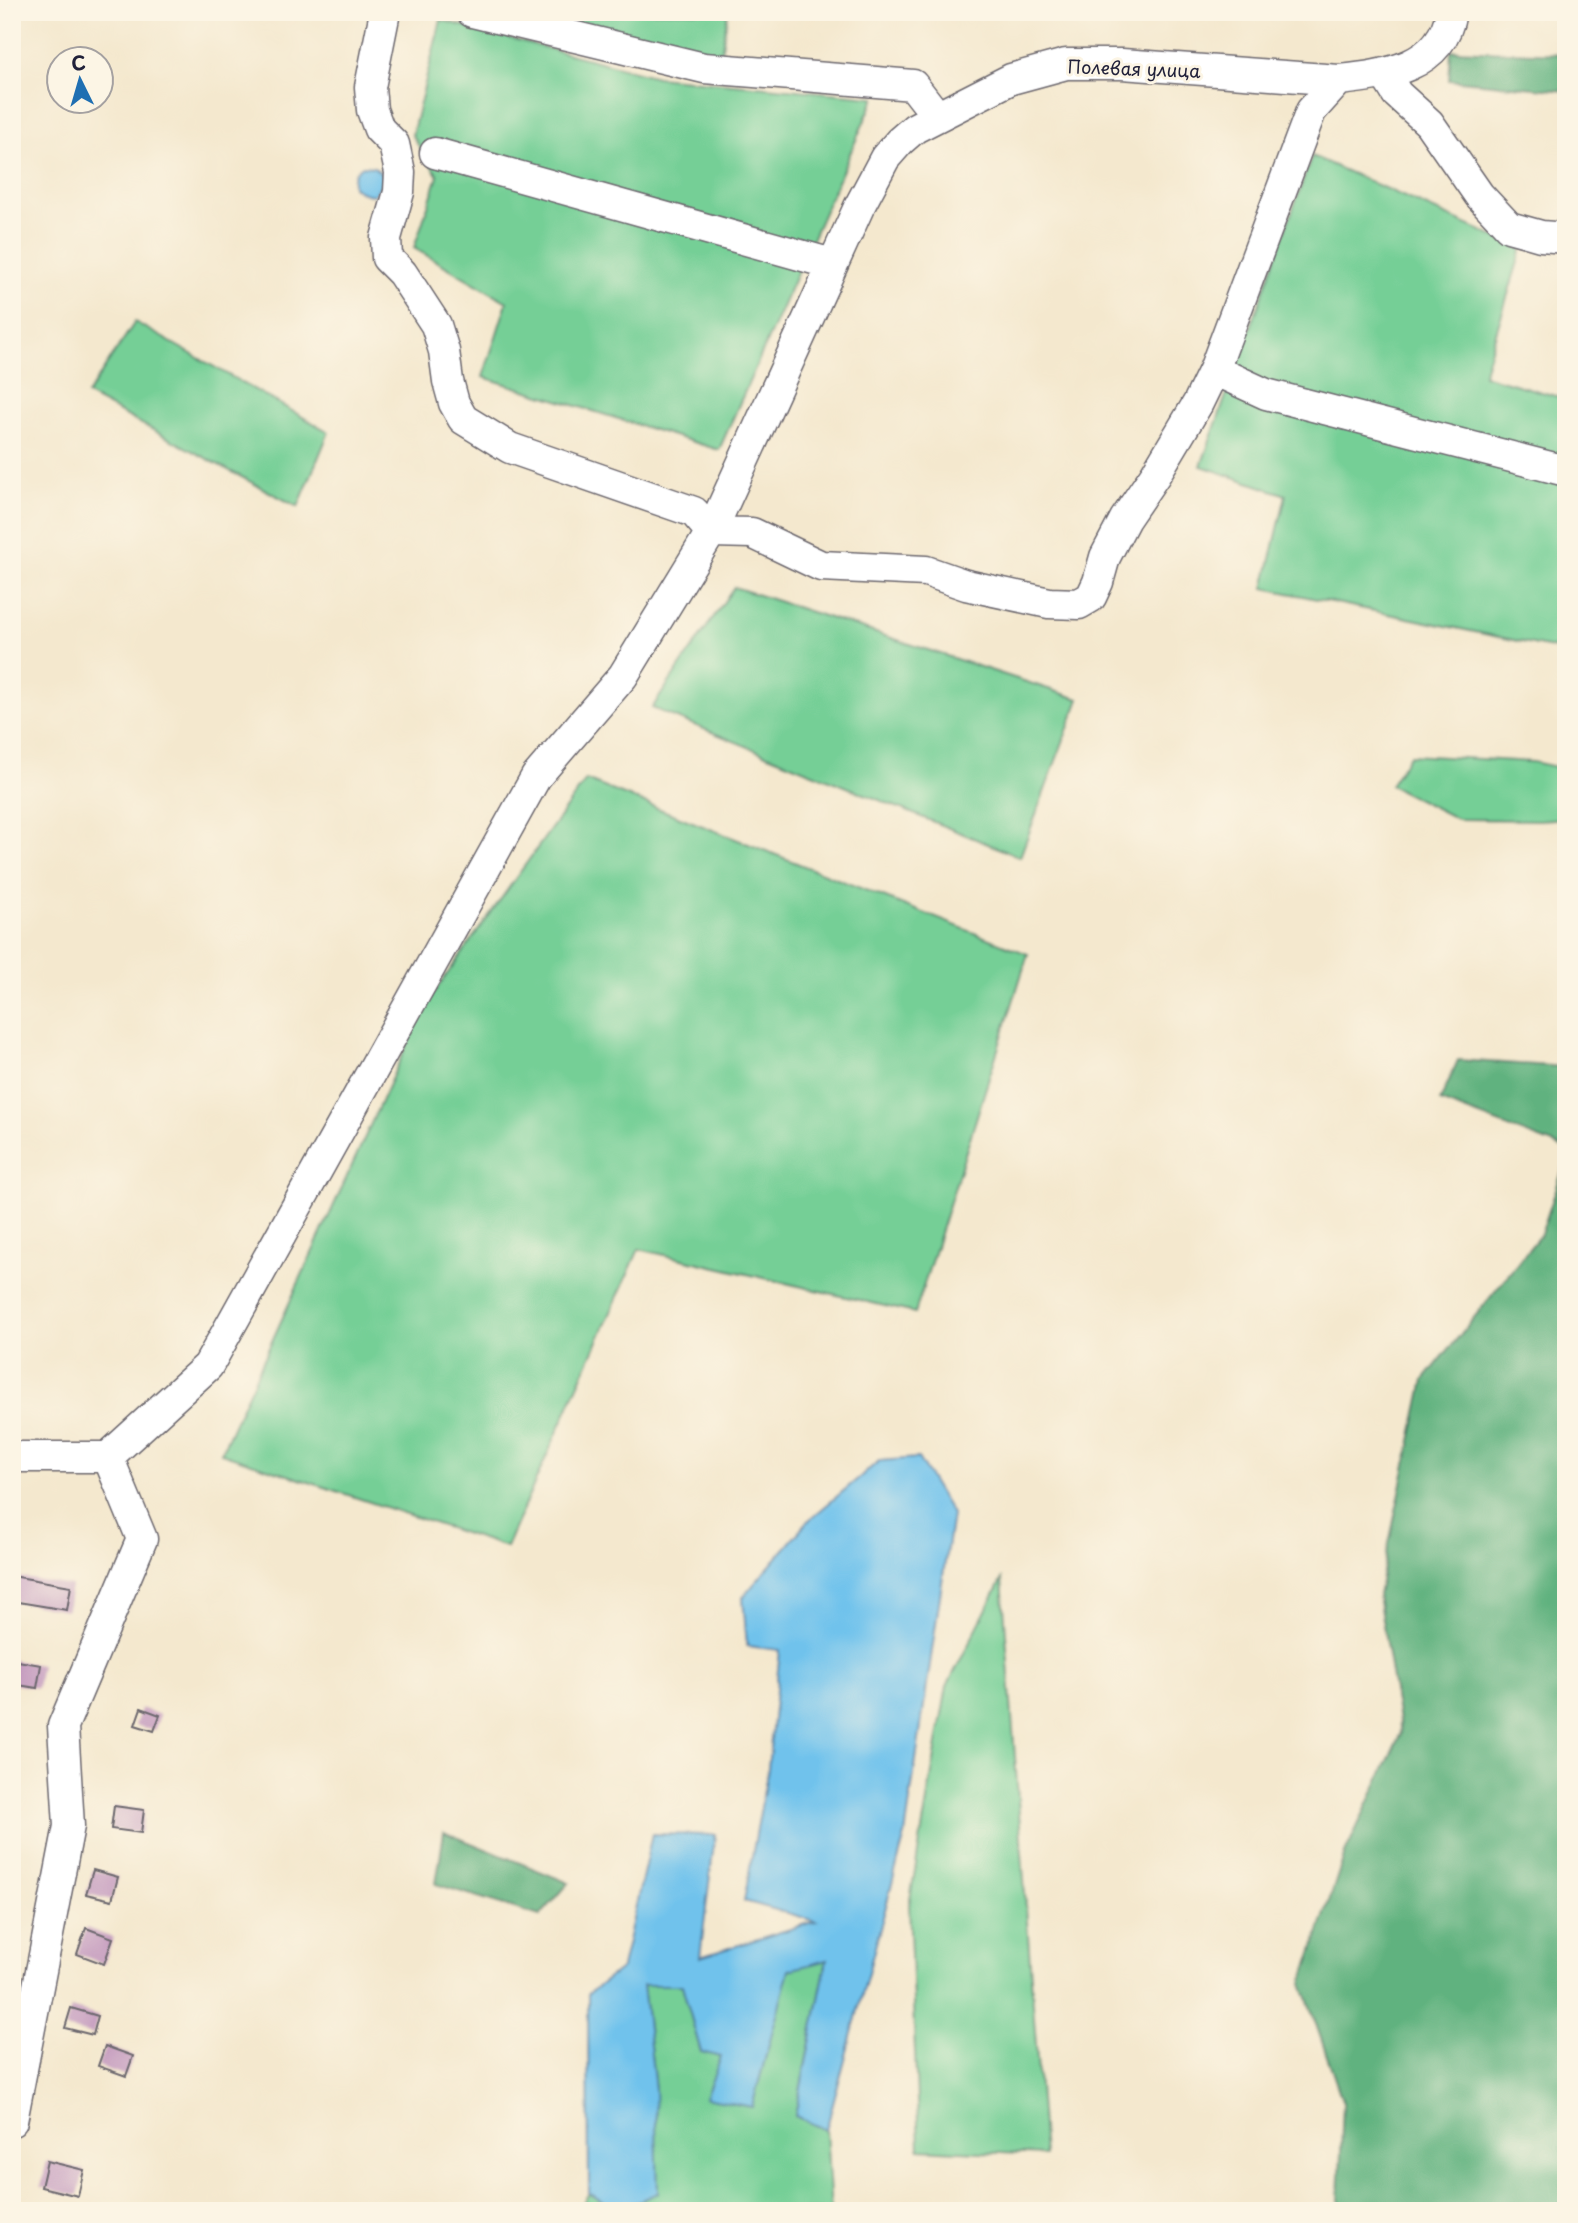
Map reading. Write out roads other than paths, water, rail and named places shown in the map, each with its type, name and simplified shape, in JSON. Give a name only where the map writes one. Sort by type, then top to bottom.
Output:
[{"type":"street","points":[[385,12],[370,87],[372,110],[379,129],[394,144],[400,172],[399,192],[386,238],[387,258],[402,273],[436,325],[454,403],[463,419],[510,448],[694,512],[711,532],[752,533],[821,566],[926,571],[966,585],[1049,603],[1079,604],[1091,597],[1105,557],[1125,519],[1155,475],[1198,403],[1214,370],[1311,111],[1339,80]]},
{"type":"street","points":[[472,12],[704,68],[913,85],[937,116]]},
{"type":"street","name":"Полевая улица","points":[[108,1457],[208,1366],[536,778],[623,676],[711,532],[859,207],[885,158],[900,141],[915,128],[1011,79],[1066,64],[1122,64],[1339,80],[1404,69],[1430,53],[1443,38],[1451,12]]},
{"type":"street","points":[[1384,73],[1397,94],[1429,123],[1479,195],[1509,227],[1541,236],[1566,238]]},
{"type":"street","points":[[435,153],[832,264]]},
{"type":"street","points":[[1214,370],[1266,394],[1566,471]]},
{"type":"street","points":[[12,1457],[108,1457],[142,1539],[63,1726],[69,1826],[12,2121]]},
{"type":"water","points":[[363,166],[374,167],[383,175],[383,182],[374,195],[353,187],[354,175]]},
{"type":"water","points":[[918,1458],[952,1514],[905,1835],[826,2130],[795,2116],[827,1960],[789,1970],[752,2107],[705,2098],[721,2057],[701,2052],[682,1985],[643,1985],[655,2089],[658,2193],[617,2210],[589,2193],[588,1994],[622,1968],[652,1834],[715,1835],[700,1957],[816,1921],[744,1901],[768,1768],[780,1650],[747,1646],[743,1597],[809,1520],[879,1461]]}]
